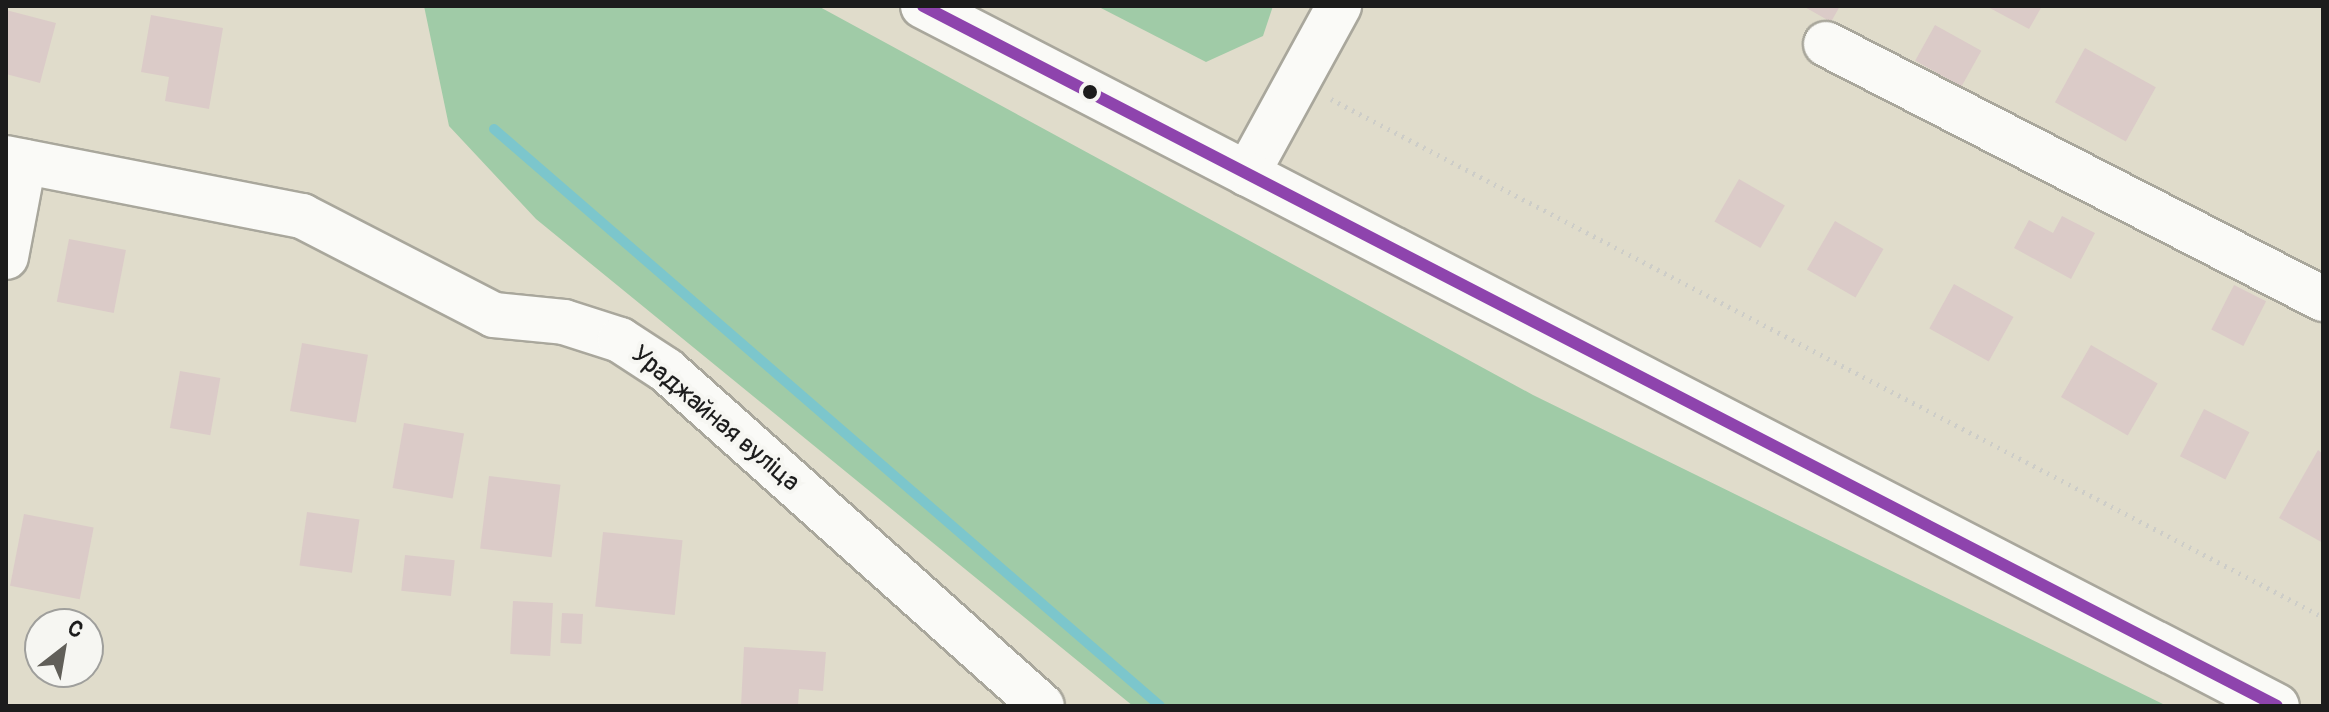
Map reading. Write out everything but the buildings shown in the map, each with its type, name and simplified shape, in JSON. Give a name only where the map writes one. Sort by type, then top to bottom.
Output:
[{"type":"street","points":[[923,6],[2277,706]]},
{"type":"street","points":[[1247,174],[1339,6]]},
{"type":"street","points":[[1826,44],[2323,299]]},
{"type":"street","points":[[6,257],[15,160]]},
{"type":"street","name":"Ураджайная вуліца","points":[[15,160],[302,216],[494,315],[564,322],[620,340],[666,370],[1042,706]]},
{"type":"path","points":[[1298,82],[2323,617]]},
{"type":"green space","points":[[424,6],[818,6],[1533,395],[2167,706],[1133,706],[536,219],[449,126]]},
{"type":"green space","points":[[1097,6],[1273,6],[1263,36],[1206,62]]},
{"type":"waterway","points":[[494,129],[1160,706]]},
{"type":"transit line","points":[[923,6],[2277,706]]}]
